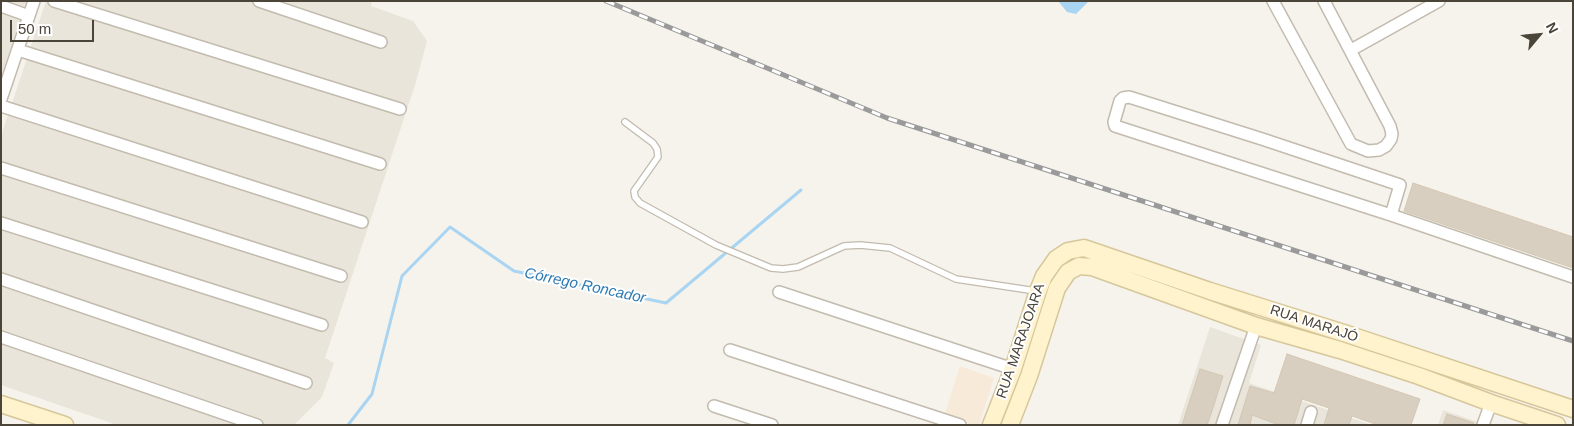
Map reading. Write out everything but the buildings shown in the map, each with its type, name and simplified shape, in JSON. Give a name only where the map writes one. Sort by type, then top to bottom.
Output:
[{"type":"street","points":[[1,99],[6,71],[18,50],[34,1]]},
{"type":"street","points":[[54,1],[400,109]]},
{"type":"street","points":[[259,1],[381,42]]},
{"type":"street","points":[[1273,1],[1351,144],[1368,151],[1379,150],[1386,146],[1391,139],[1390,126],[1324,1]]},
{"type":"street","points":[[1351,50],[1439,1]]},
{"type":"street","points":[[1,6],[29,16]]},
{"type":"street","points":[[18,50],[380,164]]},
{"type":"street","points":[[1391,215],[1400,185],[1129,96],[1120,101],[1114,122],[1115,126],[1391,215],[1573,277]]},
{"type":"street","points":[[1,106],[362,222]]},
{"type":"street","points":[[1,168],[341,276]]},
{"type":"street","points":[[1,223],[322,325]]},
{"type":"street","name":"RUA MARAJÓ","points":[[1056,259],[1068,251],[1084,248],[1573,409]]},
{"type":"street","points":[[1056,259],[1068,272]]},
{"type":"street","name":"RUA MARAJOARA","points":[[991,425],[1013,369],[1038,291],[1044,276],[1056,259]]},
{"type":"street","name":"RUA MARAJÓ","points":[[1068,272],[1079,266],[1092,268],[1256,326],[1419,376],[1557,425]]},
{"type":"street","name":"RUA MARAJOARA","points":[[1010,425],[1029,376],[1057,288],[1068,272]]},
{"type":"street","points":[[1,279],[306,383]]},
{"type":"street","points":[[779,292],[1013,369]]},
{"type":"street","points":[[1308,341],[1314,324]]},
{"type":"street","points":[[1222,425],[1256,326]]},
{"type":"street","points":[[1,337],[257,425]]},
{"type":"street","points":[[730,350],[960,425]]},
{"type":"street","points":[[1483,425],[1491,403]]},
{"type":"street","points":[[1,404],[66,425]]},
{"type":"street","points":[[714,406],[772,425]]},
{"type":"street","points":[[1307,425],[1311,412]]},
{"type":"lane","points":[[625,122],[654,143],[657,149],[658,157],[634,191],[635,197],[640,203],[716,245],[771,268],[798,267],[844,246],[860,245],[890,248],[956,279],[1038,291]]},
{"type":"shaded area","points":[[1,1],[27,1],[1,76]]},
{"type":"shaded area","points":[[46,1],[372,1],[371,6],[413,21],[427,41],[416,82],[325,358],[334,363],[322,397],[294,425],[117,425],[1,385],[1,136]]},
{"type":"shaded area","points":[[1210,327],[1261,345],[1249,383],[1372,425],[1178,425]]},
{"type":"shaded area","points":[[960,366],[994,378],[979,425],[972,425],[945,413]]},
{"type":"shaded area","points":[[1443,410],[1487,425],[1438,425]]},
{"type":"water","points":[[1058,1],[1089,1],[1076,14],[1067,12]]},
{"type":"waterway","name":"Córrego Roncador","points":[[348,425],[372,394],[402,276],[450,227],[514,271],[666,303],[801,190]]},
{"type":"railway","points":[[606,1],[887,118],[1573,341]]}]
